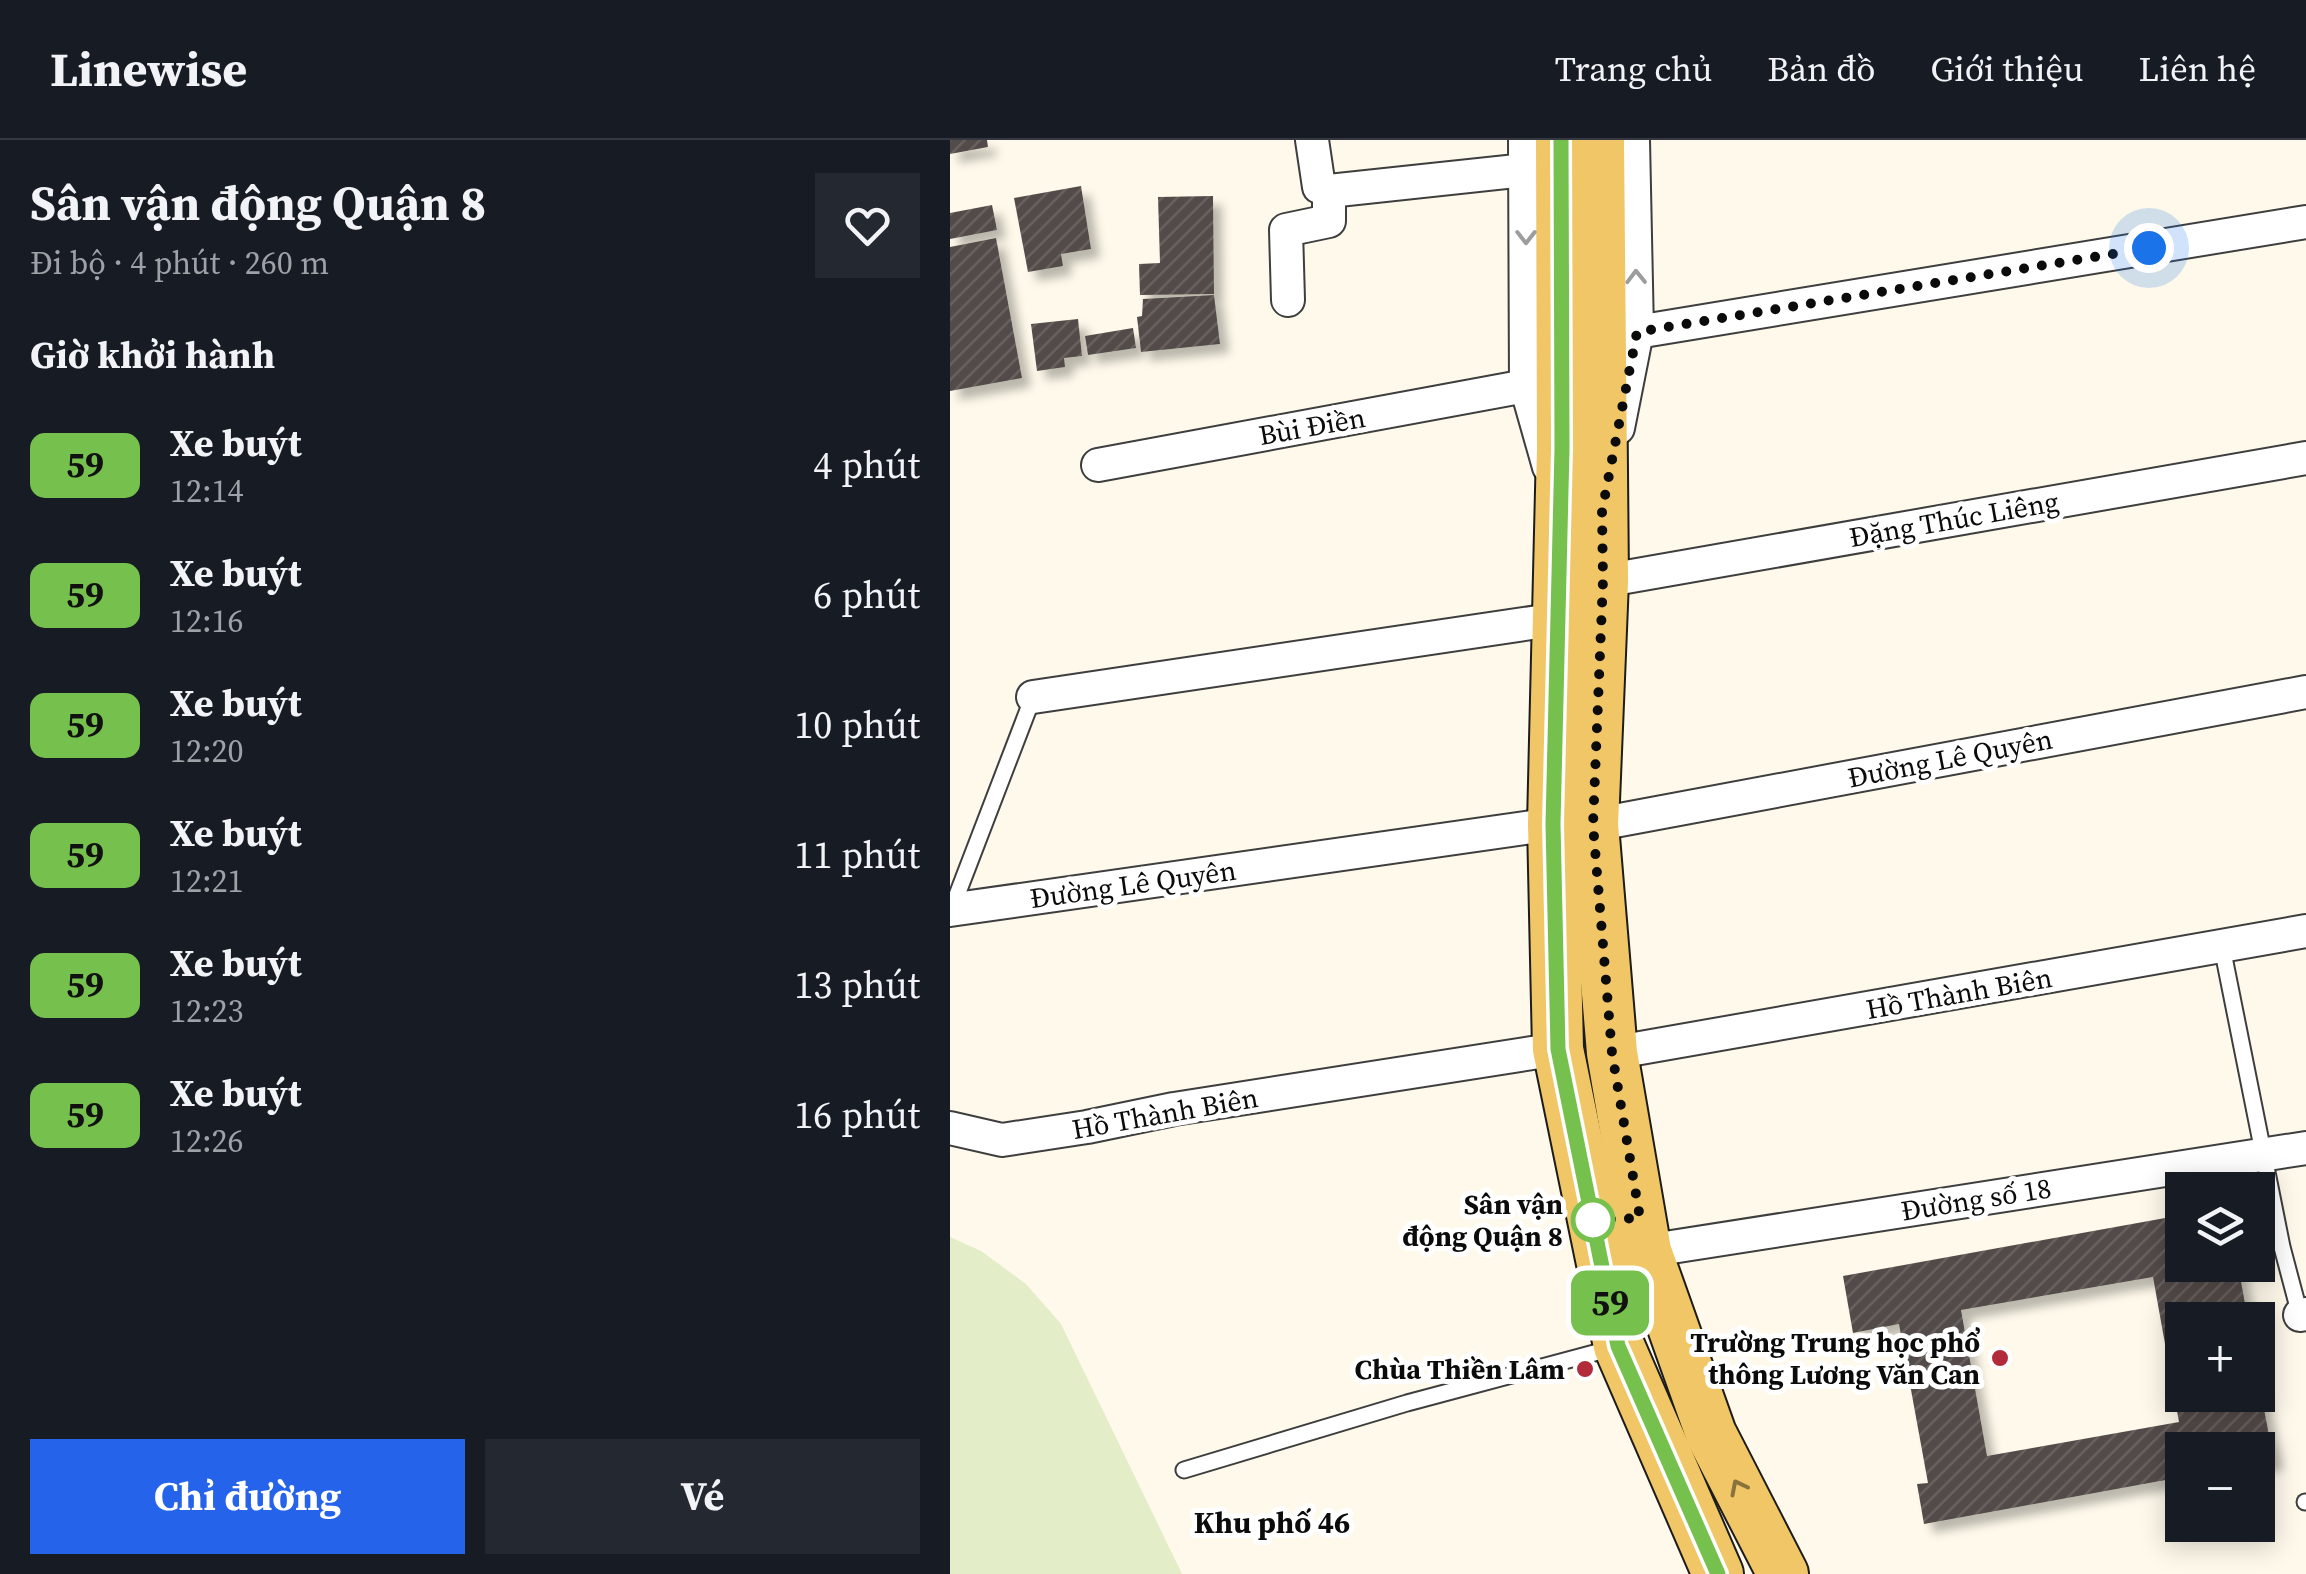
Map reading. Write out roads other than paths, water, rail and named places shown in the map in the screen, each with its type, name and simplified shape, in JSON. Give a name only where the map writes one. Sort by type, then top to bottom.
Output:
[{"type":"main road","points":[[1599,140],[1582,508],[1558,619],[1573,824],[1646,1251],[1711,1434],[1783,1574]]},
{"type":"main road","points":[[1537,150],[1582,448]]},
{"type":"main road","points":[[1582,508],[1603,580],[1573,824],[1558,1049],[1618,1346],[1718,1574]]},
{"type":"street","points":[[1312,140],[1319,187],[1330,191],[1537,150],[1526,386],[1582,508]]},
{"type":"street","points":[[1582,508],[1637,332],[1634,140]]},
{"type":"street","points":[[1288,300],[1286,230],[1329,221],[1330,191]]},
{"type":"street","points":[[1637,332],[2306,222]]},
{"type":"street","name":"Bùi Điền","points":[[1098,465],[1526,386]]},
{"type":"street","name":"Đặng Thúc Liêng","points":[[1603,580],[2306,458]]},
{"type":"street","points":[[1033,698],[1558,619]]},
{"type":"street","name":"Đường Lê Quyên","points":[[951,910],[1573,824],[2306,692]]},
{"type":"street","name":"Hồ Thành Biên","points":[[1612,1053],[2306,931]]},
{"type":"street","name":"Hồ Thành Biên","points":[[950,1128],[1002,1140],[1558,1049]]},
{"type":"street","name":"Đường số 18","points":[[1646,1251],[2306,1148]]},
{"type":"lane","points":[[951,910],[1033,698]]},
{"type":"lane","points":[[2222,946],[2282,1247],[2303,1315]]},
{"type":"lane","points":[[1184,1470],[1407,1403],[1618,1346]]},
{"type":"place","name":"Sân vận động Quận 8","points":[[1593,1220]]},
{"type":"place","name":"Trường Trung học phổ thông Lương Văn Can","points":[[2000,1358]]},
{"type":"place","name":"Chùa Thiền Lâm","points":[[1585,1369]]},
{"type":"district","name":"Khu phố 46","points":[[1272,1522]]}]
